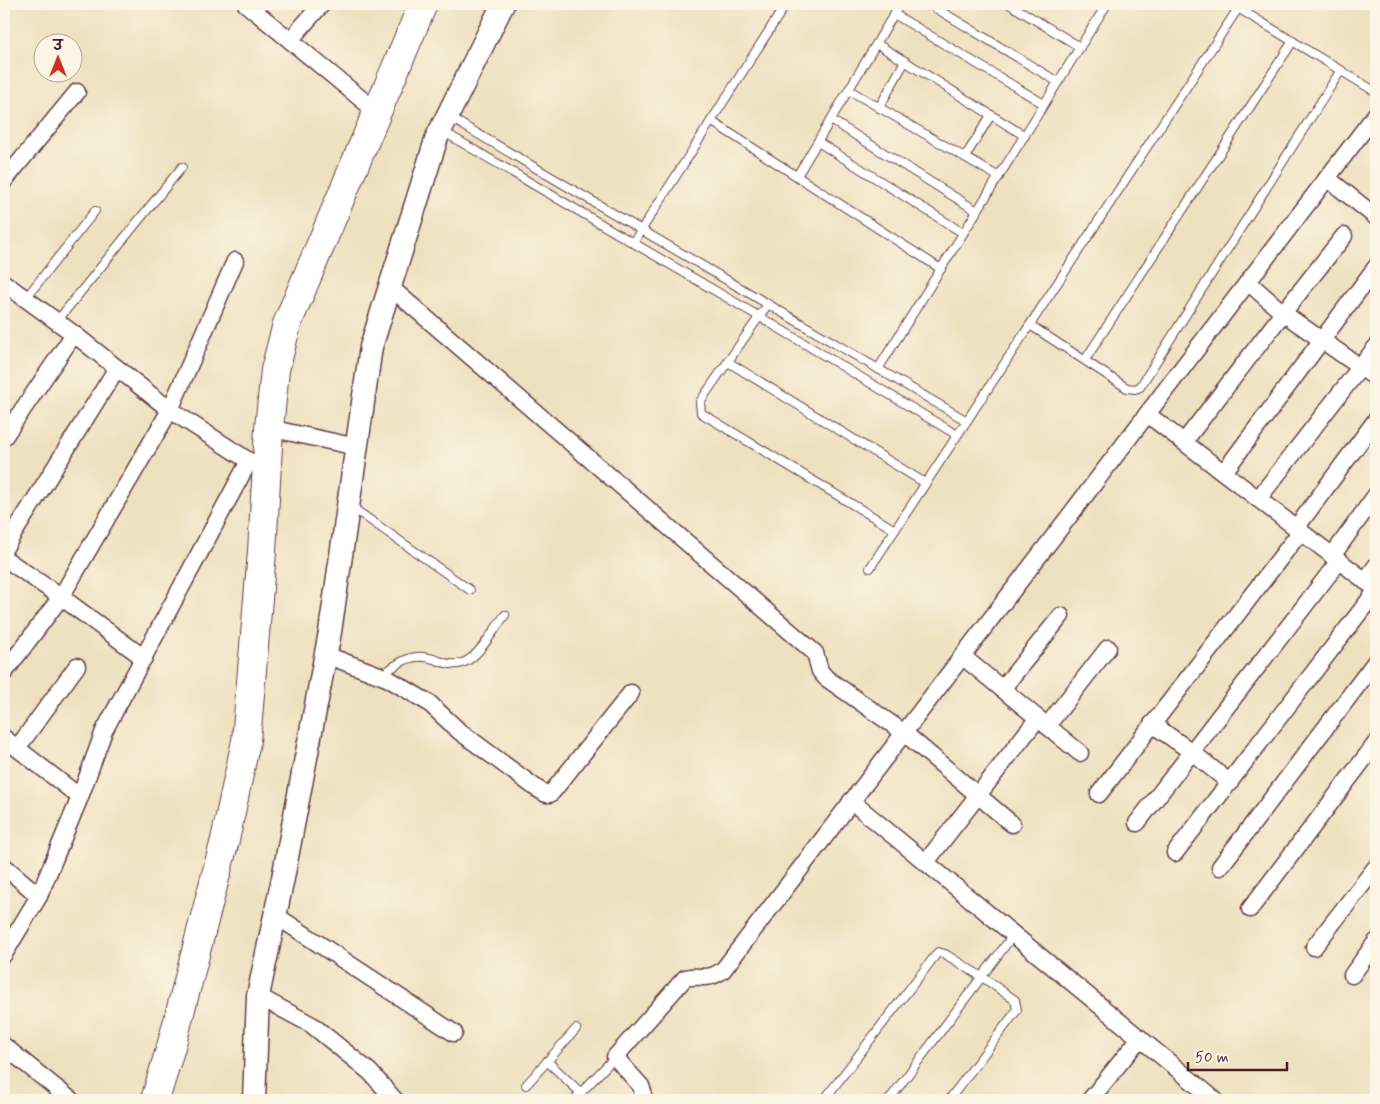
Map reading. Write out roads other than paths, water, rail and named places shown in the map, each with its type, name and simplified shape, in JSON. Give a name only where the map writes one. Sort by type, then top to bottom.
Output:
[{"type":"highway","points":[[155,1100],[172,1043],[224,840],[246,741],[258,464],[269,428],[275,370],[287,324],[423,4]]},
{"type":"street","points":[[246,4],[263,9],[290,40],[377,112]]},
{"type":"street","points":[[290,40],[322,4]]},
{"type":"street","points":[[254,1100],[258,996],[326,655],[371,346],[444,123],[503,4]]},
{"type":"street","points":[[4,181],[77,92]]},
{"type":"street","points":[[641,1100],[643,1092],[641,1086],[615,1057],[685,978],[691,976],[706,978],[715,976],[723,970],[1376,114]]},
{"type":"street","points":[[1327,178],[1376,217]]},
{"type":"street","points":[[1184,442],[1283,312],[1344,236]]},
{"type":"street","points":[[4,673],[61,597],[170,410],[235,261]]},
{"type":"street","points":[[1224,472],[1376,267]]},
{"type":"street","points":[[1248,282],[1283,312],[1376,378]]},
{"type":"street","points":[[4,283],[74,334],[170,410],[258,464],[144,658],[104,731],[80,797],[39,896],[8,936],[4,954]]},
{"type":"street","points":[[390,287],[815,652],[820,671],[826,678],[903,732],[1012,824]]},
{"type":"street","points":[[4,437],[74,334]]},
{"type":"street","points":[[1258,498],[1376,347]]},
{"type":"street","points":[[4,549],[117,368]]},
{"type":"street","points":[[1147,414],[1372,587]]},
{"type":"street","points":[[1099,794],[1298,530],[1376,420]]},
{"type":"street","points":[[269,428],[357,447]]},
{"type":"street","points":[[1137,823],[1336,558],[1376,495]]},
{"type":"street","points":[[4,558],[144,658]]},
{"type":"street","points":[[1175,853],[1230,783],[1372,587],[1376,566]]},
{"type":"street","points":[[1002,689],[1061,616]]},
{"type":"street","points":[[926,862],[979,796],[1108,648]]},
{"type":"street","points":[[326,655],[381,676],[429,703],[459,731],[546,794],[550,794],[553,791],[631,693]]},
{"type":"street","points":[[962,656],[1080,753]]},
{"type":"street","points":[[1220,867],[1376,661]]},
{"type":"street","points":[[18,747],[77,666]]},
{"type":"street","points":[[1152,724],[1192,752],[1230,783]]},
{"type":"street","points":[[4,738],[80,797]]},
{"type":"street","points":[[1250,909],[1376,743]]},
{"type":"street","points":[[851,801],[1215,1100]]},
{"type":"street","points":[[4,866],[39,896]]},
{"type":"street","points":[[1314,947],[1376,867]]},
{"type":"street","points":[[275,915],[454,1033]]},
{"type":"street","points":[[1352,975],[1376,942]]},
{"type":"street","points":[[258,996],[312,1025],[370,1072],[395,1100]]},
{"type":"street","points":[[1090,1100],[1140,1038]]},
{"type":"street","points":[[4,1046],[71,1100]]},
{"type":"lane","points":[[633,243],[786,4]]},
{"type":"lane","points":[[797,176],[900,4]]},
{"type":"lane","points":[[929,4],[1058,82]]},
{"type":"lane","points":[[1009,4],[1080,47]]},
{"type":"lane","points":[[878,369],[1107,4]]},
{"type":"lane","points":[[870,568],[1239,6],[1376,92]]},
{"type":"lane","points":[[894,14],[1044,104]]},
{"type":"lane","points":[[1085,360],[1292,41]]},
{"type":"lane","points":[[877,44],[1024,136]]},
{"type":"lane","points":[[879,108],[905,61]]},
{"type":"lane","points":[[1030,325],[1127,388],[1135,389],[1140,387],[1341,70]]},
{"type":"lane","points":[[849,90],[999,177]]},
{"type":"lane","points":[[965,158],[991,115]]},
{"type":"lane","points":[[831,120],[977,211]]},
{"type":"lane","points":[[711,121],[941,269]]},
{"type":"lane","points":[[444,123],[641,230],[967,421]]},
{"type":"lane","points":[[444,123],[633,243],[957,435]]},
{"type":"lane","points":[[818,142],[963,234]]},
{"type":"lane","points":[[57,321],[182,167]]},
{"type":"lane","points":[[26,299],[95,211]]},
{"type":"lane","points":[[768,304],[700,402],[701,413],[895,530]]},
{"type":"lane","points":[[728,362],[925,483]]},
{"type":"lane","points":[[348,505],[470,590]]},
{"type":"lane","points":[[381,676],[396,665],[414,658],[425,657],[445,664],[465,662],[476,654],[505,615]]},
{"type":"lane","points":[[889,1100],[1014,934]]},
{"type":"lane","points":[[826,1100],[827,1096],[935,953],[940,952],[982,977],[1015,1000],[1018,1010],[949,1100]]},
{"type":"lane","points":[[526,1084],[576,1029]]},
{"type":"lane","points":[[574,1100],[615,1057]]},
{"type":"lane","points":[[547,1061],[581,1093]]}]
